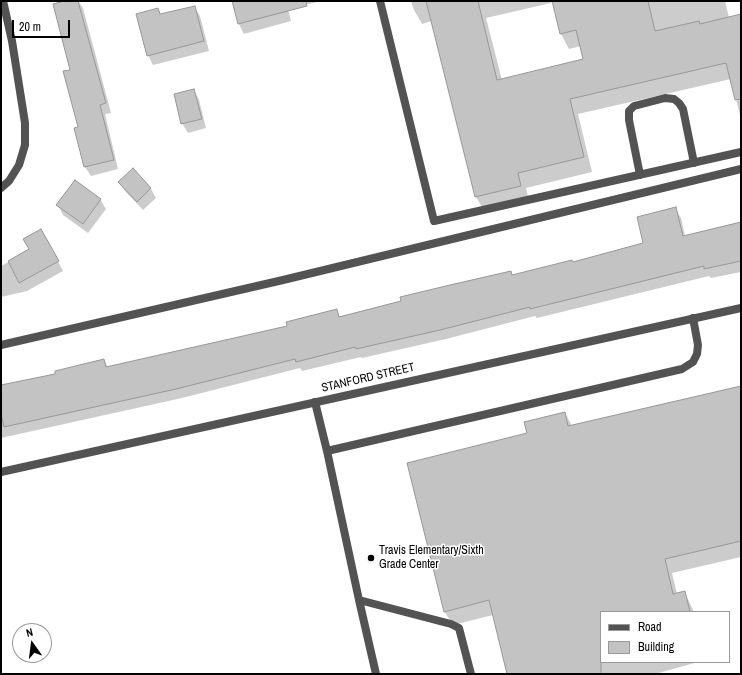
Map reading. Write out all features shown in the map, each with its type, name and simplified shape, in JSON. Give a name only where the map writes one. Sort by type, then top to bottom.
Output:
[{"type":"street","points":[[1,188],[19,165],[25,145],[25,123],[4,1]]},
{"type":"street","points":[[380,1],[434,221],[741,152]]},
{"type":"street","points":[[640,175],[629,120],[629,111],[634,106],[665,98],[674,99],[683,109],[694,162]]},
{"type":"street","points":[[1,345],[283,280],[741,169]]},
{"type":"street","name":"STANFORD STREET","points":[[1,472],[741,308]]},
{"type":"street","points":[[328,451],[682,369],[693,362],[698,354],[698,345],[693,318]]},
{"type":"street","points":[[315,402],[328,451],[358,600],[376,674]]},
{"type":"street","points":[[358,600],[451,624],[460,628],[471,674]]},
{"type":"building","points":[[64,1],[78,1],[106,103],[100,105],[114,160],[84,167],[74,128],[78,127],[63,71],[70,70],[53,4]]},
{"type":"building","points":[[232,1],[306,1],[307,6],[238,24]]},
{"type":"building","points":[[426,1],[478,1],[497,80],[583,59],[576,30],[560,34],[552,1],[648,1],[655,31],[699,21],[700,24],[741,14],[741,99],[735,100],[726,63],[570,99],[584,157],[518,173],[521,186],[475,197]]},
{"type":"building","points":[[195,6],[204,41],[147,56],[136,14],[158,8],[160,14]]},
{"type":"building","points":[[194,89],[202,119],[181,124],[174,94]]},
{"type":"building","points":[[133,168],[151,188],[137,202],[118,182]]},
{"type":"building","points":[[75,180],[101,199],[83,224],[56,205]]},
{"type":"building","points":[[676,207],[683,236],[741,222],[741,261],[704,269],[704,266],[440,330],[356,349],[355,347],[296,362],[295,359],[176,389],[4,427],[1,413],[1,385],[55,374],[55,371],[104,359],[106,367],[287,326],[286,322],[337,309],[339,317],[401,301],[400,297],[450,285],[511,271],[512,275],[572,260],[573,262],[643,243],[637,217]]},
{"type":"building","points":[[41,229],[59,261],[19,283],[8,261],[29,249],[23,239]]},
{"type":"building","points":[[741,386],[741,541],[665,559],[673,594],[685,591],[690,611],[600,611],[601,674],[507,674],[489,600],[444,612],[407,463],[527,433],[524,422],[565,412],[568,426]]},
{"type":"place","name":"Travis Elementary/Sixth Grade Center","points":[[371,558]]}]
